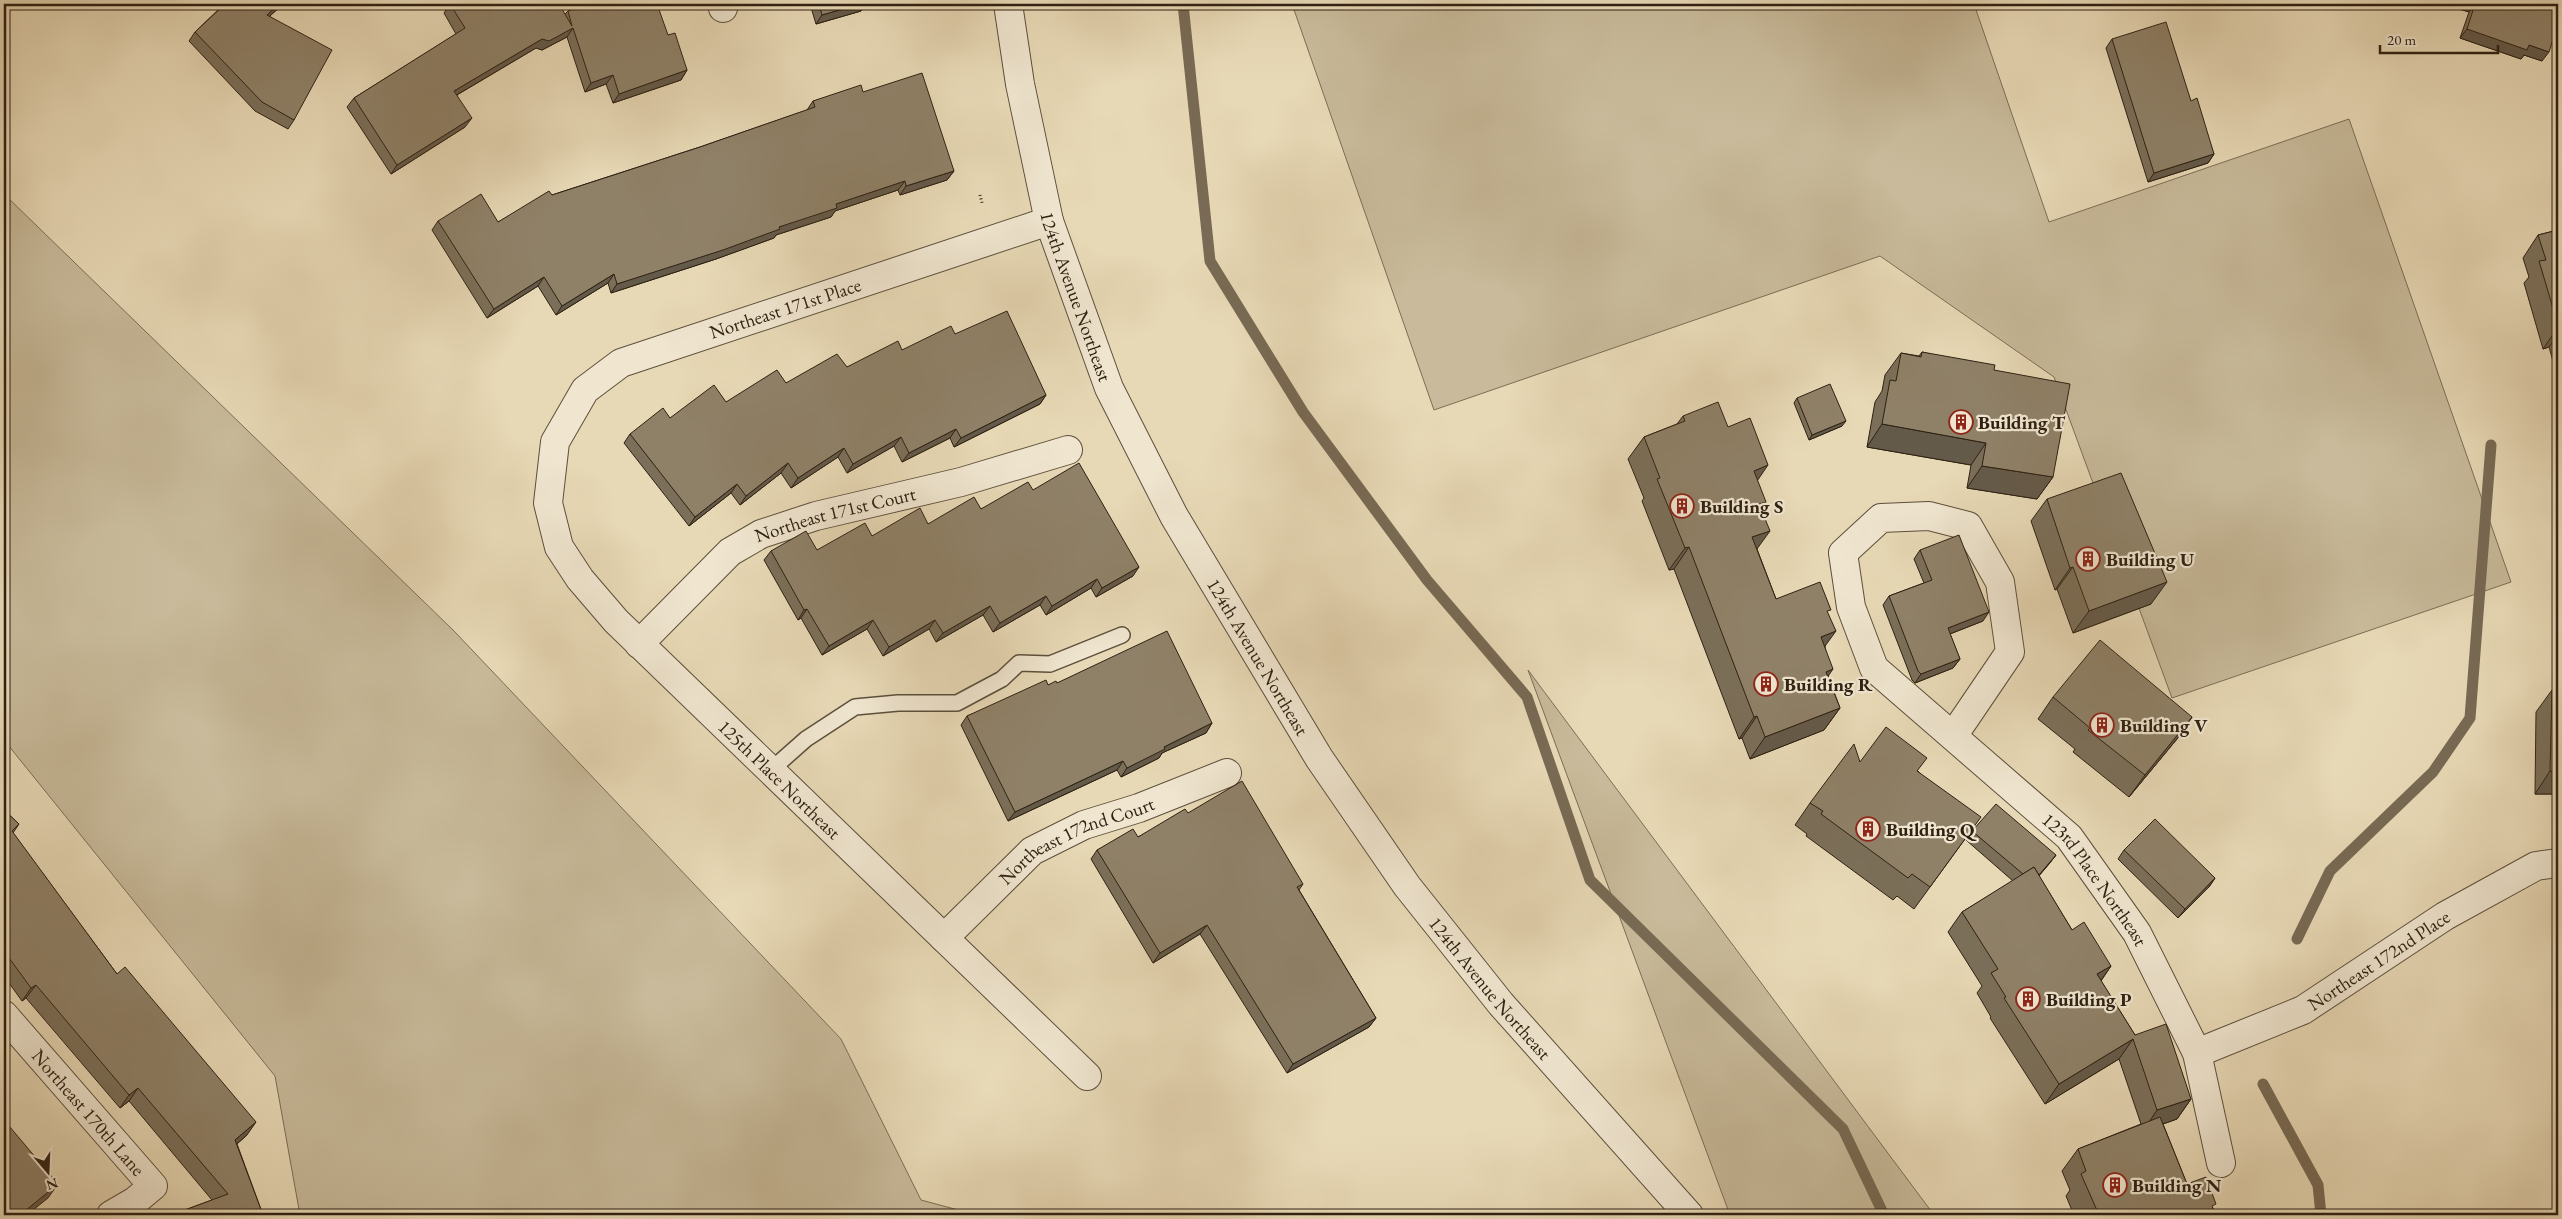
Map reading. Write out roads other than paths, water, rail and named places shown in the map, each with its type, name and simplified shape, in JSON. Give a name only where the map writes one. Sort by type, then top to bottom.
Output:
[{"type":"street","name":"124th Avenue Northeast","points":[[1008,4],[1020,84],[1049,221],[1109,388],[1174,516],[1319,758],[1407,886],[1501,1004],[1689,1215]]},
{"type":"street","name":"Northeast 171st Place","points":[[554,442],[584,390],[621,362],[1049,221]]},
{"type":"street","name":"125th Place Northeast","points":[[554,442],[548,503],[559,547],[580,579],[616,621],[1087,1076]]},
{"type":"street","name":"Northeast 171st Court","points":[[640,644],[730,552],[761,534],[816,516],[961,482],[1068,450]]},
{"type":"street","name":"123rd Place Northeast","points":[[1953,736],[2010,652],[2000,582],[1968,526],[1929,516],[1881,518],[1843,553],[1851,607],[1874,668],[2069,838],[2137,933],[2197,1053],[2221,1162]]},
{"type":"street","name":"Northeast 172nd Court","points":[[944,938],[1032,851],[1084,825],[1139,808],[1227,773]]},
{"type":"street","name":"Northeast 172nd Place","points":[[2197,1053],[2303,1010],[2445,916],[2536,866],[2558,863]]},
{"type":"street","name":"Northeast 170th Lane","points":[[4,1015],[143,1201]]},
{"type":"street","points":[[111,1215],[143,1201]]},
{"type":"lane","points":[[771,770],[806,740],[855,707],[898,703],[957,703],[1002,679],[1019,663],[1050,664],[1122,635]]},
{"type":"waterway","points":[[1183,4],[1210,261],[1303,412],[1427,580],[1527,697],[1590,880],[1843,1129],[1884,1215]]},
{"type":"waterway","points":[[2297,939],[2330,871],[2433,772],[2470,718],[2491,445]]},
{"type":"waterway","points":[[2263,1084],[2318,1185],[2321,1215]]},
{"type":"place","name":"Building T","points":[[1961,422]]},
{"type":"place","name":"Building S","points":[[1682,506]]},
{"type":"place","name":"Building U","points":[[2088,559]]},
{"type":"place","name":"Building R","points":[[1766,684]]},
{"type":"place","name":"Building V","points":[[2102,725]]},
{"type":"place","name":"Building Q","points":[[1868,829]]},
{"type":"place","name":"Building P","points":[[2028,999]]},
{"type":"place","name":"Building N","points":[[2115,1185]]}]
